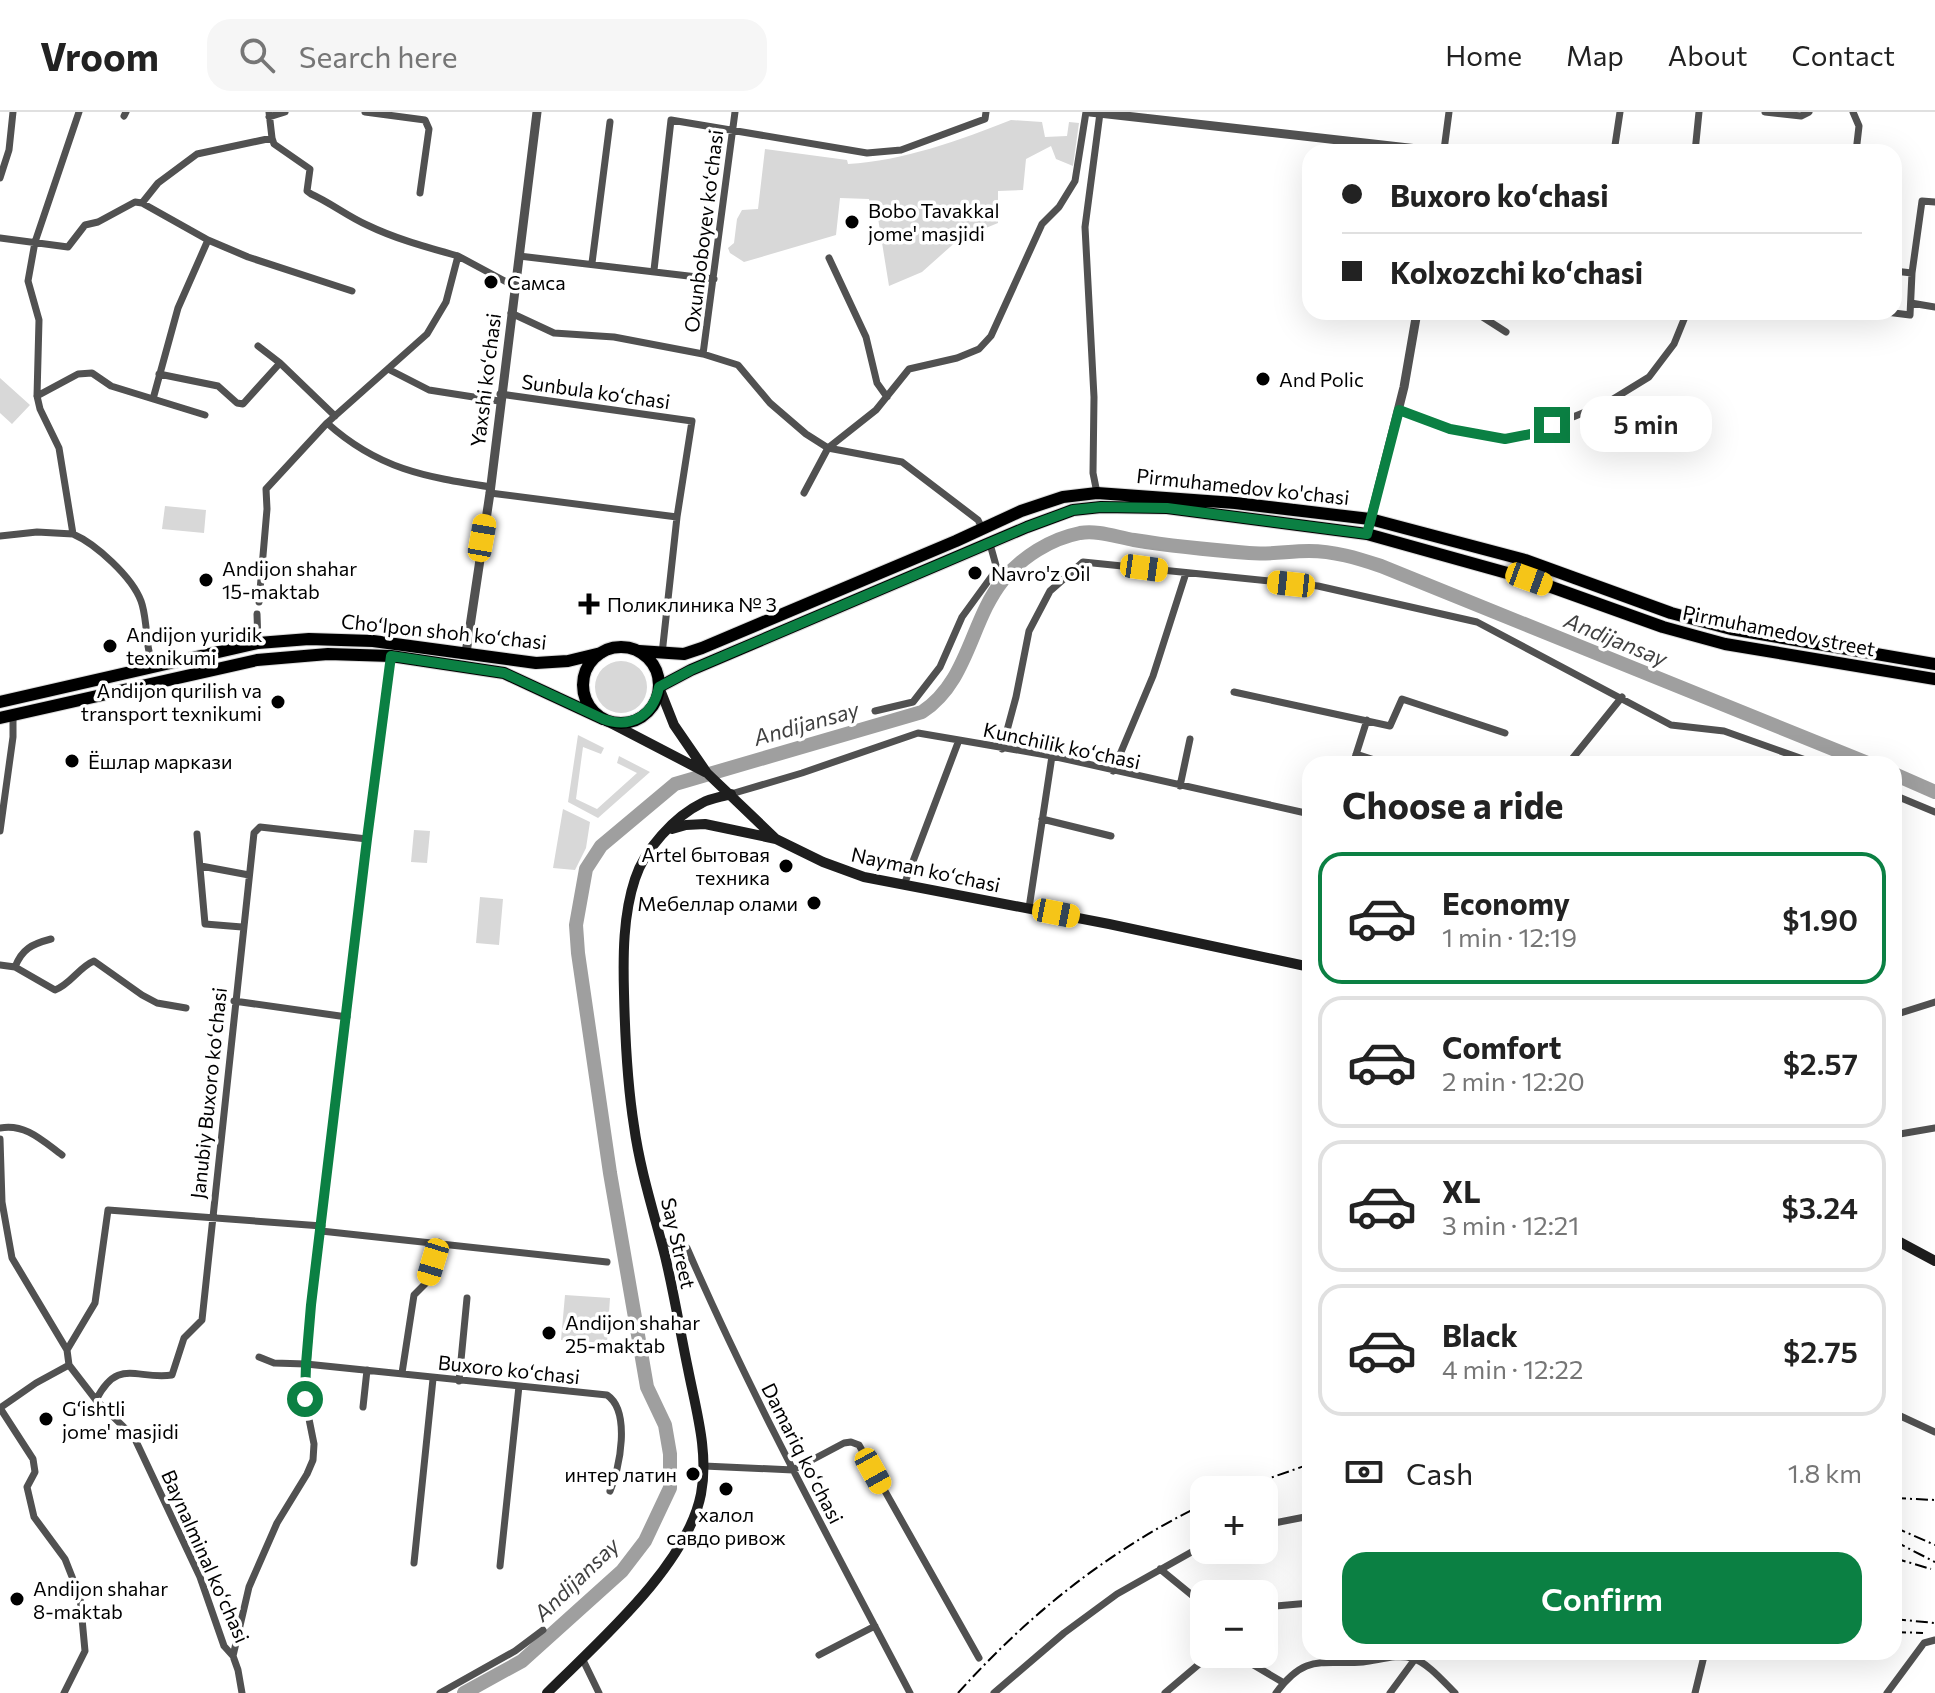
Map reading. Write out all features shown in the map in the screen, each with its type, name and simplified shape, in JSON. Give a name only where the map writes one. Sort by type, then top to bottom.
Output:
[{"type":"main road","name":"Pirmuhamedov ko'chasi","points":[[662,654],[684,654],[702,648],[1021,511],[1063,497],[1097,493],[1235,503],[1370,519],[1525,560],[1671,613],[1731,629],[1935,664]]},
{"type":"main road","name":"Pirmuhamedov street","points":[[659,687],[691,670],[1073,510],[1101,507],[1167,508],[1367,534],[1529,579],[1663,627],[1725,644],[1935,679]]},
{"type":"main road","name":"Choʻlpon shoh koʻchasi","points":[[4,700],[258,643],[309,639],[362,640],[536,663],[568,661],[601,653]]},
{"type":"main road","points":[[662,654],[620,647],[601,653],[591,662],[583,686],[593,711],[707,773],[776,839]]},
{"type":"main road","points":[[639,651],[654,666],[674,725],[707,773]]},
{"type":"main road","name":"Choʻlpon shoh koʻchasi","points":[[6,716],[257,660],[318,654],[391,656],[504,673],[603,719]]},
{"type":"main road","points":[[603,719],[628,723],[640,719],[657,700],[659,687]]},
{"type":"main road","points":[[4,700],[6,716]]},
{"type":"main road","name":"Say Street","points":[[547,1693],[641,1598],[673,1556],[696,1513],[704,1466],[700,1430],[634,1127],[625,1038],[626,929],[635,879],[651,851],[667,832],[703,802],[731,794]]},
{"type":"main road","points":[[667,832],[686,825],[705,824],[776,839]]},
{"type":"main road","name":"Nayman koʻchasi","points":[[776,839],[850,873],[1302,965]]},
{"type":"main road","points":[[1902,1243],[1935,1261]]},
{"type":"street","points":[[0,178],[9,150],[13,112]]},
{"type":"street","points":[[73,534],[59,448],[37,396],[39,320],[28,281],[35,242],[79,112]]},
{"type":"street","points":[[285,112],[269,114],[272,138],[274,144],[310,169],[307,191],[362,223],[396,238],[458,256],[514,286]]},
{"type":"street","points":[[365,112],[425,120],[429,129],[420,193]]},
{"type":"street","name":"Yaxshi koʻchasi","points":[[466,653],[490,490],[537,112]]},
{"type":"street","name":"Oxunboboyev koʻchasi","points":[[703,354],[735,112]]},
{"type":"street","points":[[654,270],[671,120],[867,153],[901,150],[929,141],[985,119],[986,112]]},
{"type":"street","points":[[1092,112],[1382,144]]},
{"type":"street","points":[[804,493],[828,448],[887,397],[909,369],[957,358],[979,349],[991,336],[1042,224],[1059,207],[1075,181],[1092,112]]},
{"type":"street","points":[[1092,112],[1085,227],[1094,397],[1093,473],[1097,493]]},
{"type":"street","points":[[1445,144],[1449,112]]},
{"type":"street","points":[[1615,144],[1620,112]]},
{"type":"street","points":[[1696,144],[1699,112]]},
{"type":"street","points":[[1765,112],[1801,116],[1809,112]]},
{"type":"street","points":[[1853,112],[1859,126],[1857,144]]},
{"type":"street","points":[[592,263],[610,122]]},
{"type":"street","points":[[142,203],[158,183],[197,154],[272,138]]},
{"type":"street","points":[[1902,314],[1910,315],[1912,273],[1922,201],[1935,202]]},
{"type":"street","points":[[0,238],[68,247],[85,225],[98,222],[131,202],[142,203],[208,240],[248,257],[352,291]]},
{"type":"street","points":[[153,399],[178,308],[208,240]]},
{"type":"street","points":[[259,602],[266,489],[327,423],[427,334],[446,302],[458,256]]},
{"type":"street","points":[[519,256],[714,279]]},
{"type":"street","points":[[829,258],[866,337],[877,383],[887,397]]},
{"type":"street","points":[[1902,272],[1912,273]]},
{"type":"street","points":[[1911,303],[1935,307]]},
{"type":"street","name":"Oxunboboyev koʻchasi","points":[[511,313],[554,333],[614,337],[703,354],[738,365],[770,403],[806,434],[828,448],[902,462],[978,520],[982,528]]},
{"type":"street","points":[[1367,534],[1399,410],[1416,320]]},
{"type":"street","points":[[1488,320],[1506,332]]},
{"type":"street","points":[[1399,410],[1450,429],[1505,439],[1531,434],[1605,404],[1649,377],[1674,344],[1684,320]]},
{"type":"street","points":[[258,346],[335,416]]},
{"type":"street","points":[[159,374],[218,386],[237,403],[243,404],[280,363]]},
{"type":"street","points":[[388,369],[429,390],[500,397]]},
{"type":"street","points":[[37,396],[82,373],[92,373],[111,386],[205,415]]},
{"type":"street","name":"Sunbula koʻchasi","points":[[500,397],[692,421],[677,517],[662,654]]},
{"type":"street","points":[[327,423],[352,444],[383,463],[490,490],[677,517]]},
{"type":"street","points":[[0,536],[37,532],[73,534],[87,540],[129,582],[140,599],[146,627]]},
{"type":"street","points":[[875,711],[913,702],[940,667],[962,617],[997,569],[990,544]]},
{"type":"street","points":[[1002,749],[1029,631],[1050,591],[1083,562],[1318,586],[1477,622],[1671,725],[1724,731],[1794,756]]},
{"type":"street","points":[[1113,771],[1153,676],[1186,573]]},
{"type":"street","points":[[257,614],[258,643]]},
{"type":"street","points":[[148,646],[152,667]]},
{"type":"street","points":[[233,1656],[249,1587],[277,1523],[313,1460],[314,1444],[305,1399],[306,1364],[391,656]]},
{"type":"street","points":[[1234,692],[1390,726],[1402,699],[1505,733]]},
{"type":"street","points":[[1574,756],[1622,697]]},
{"type":"street","points":[[0,831],[13,737],[6,716]]},
{"type":"street","points":[[1362,756],[1356,754],[1367,720]]},
{"type":"street","points":[[731,794],[918,733],[959,740]]},
{"type":"street","points":[[1180,786],[1190,739]]},
{"type":"street","name":"Kunchilik koʻchasi","points":[[904,885],[959,740],[1052,756],[1302,812]]},
{"type":"street","points":[[1029,908],[1052,756]]},
{"type":"street","points":[[1902,798],[1935,812]]},
{"type":"street","points":[[1042,819],[1111,836]]},
{"type":"street","name":"Janubiy Buxoro koʻchasi","points":[[96,1400],[105,1383],[114,1376],[130,1373],[172,1375],[184,1338],[202,1320],[254,833],[260,827],[367,839]]},
{"type":"street","points":[[197,834],[205,924],[242,927]]},
{"type":"street","points":[[201,866],[249,875]]},
{"type":"street","points":[[15,967],[21,952],[37,942],[51,939]]},
{"type":"street","points":[[0,965],[15,967],[55,990],[64,987],[88,963],[94,961],[157,1003],[186,1008]]},
{"type":"street","points":[[234,1001],[347,1017]]},
{"type":"street","points":[[1902,1012],[1935,1002]]},
{"type":"street","points":[[0,1128],[21,1128],[62,1155]]},
{"type":"street","points":[[1902,1134],[1935,1128]]},
{"type":"street","points":[[0,1139],[2,1202],[12,1258],[67,1350],[69,1365],[0,1408],[33,1459],[35,1472],[27,1487],[34,1517],[65,1559],[80,1597],[85,1651],[64,1693]]},
{"type":"street","points":[[67,1350],[95,1303],[108,1210],[321,1229],[607,1262]]},
{"type":"street","name":"Damariq koʻchasi","points":[[661,1241],[687,1248],[722,1328],[793,1470],[910,1693]]},
{"type":"street","points":[[402,1373],[414,1295],[427,1282],[439,1242]]},
{"type":"street","points":[[459,1381],[467,1298]]},
{"type":"street","name":"Buxoro koʻchasi","points":[[259,1357],[274,1363],[607,1395],[619,1410],[621,1436],[617,1471],[610,1491]]},
{"type":"street","name":"Baynalminal koʻchasi","points":[[69,1365],[96,1400],[134,1437],[200,1577],[224,1646],[233,1656],[242,1693]]},
{"type":"street","points":[[363,1407],[367,1370]]},
{"type":"street","points":[[414,1563],[433,1379]]},
{"type":"street","points":[[500,1566],[519,1386]]},
{"type":"street","points":[[1902,1417],[1935,1432]]},
{"type":"street","points":[[704,1466],[793,1470],[844,1443],[859,1445],[979,1658]]},
{"type":"street","points":[[1278,1522],[1302,1518]]},
{"type":"street","points":[[994,1693],[1064,1633],[1117,1594],[1190,1553]]},
{"type":"street","points":[[1160,1569],[1190,1594]]},
{"type":"street","points":[[1278,1606],[1302,1604]]},
{"type":"street","points":[[819,1655],[875,1626]]},
{"type":"street","points":[[440,1693],[515,1651],[543,1630]]},
{"type":"street","points":[[1887,1693],[1924,1643],[1935,1640]]},
{"type":"street","points":[[582,1658],[599,1693]]},
{"type":"street","points":[[1276,1693],[1293,1673],[1315,1661],[1374,1660]]},
{"type":"street","points":[[1390,1693],[1414,1660]]},
{"type":"street","points":[[1416,1660],[1455,1693]]},
{"type":"street","points":[[1695,1693],[1703,1660]]},
{"type":"street","points":[[1165,1693],[1194,1668]]},
{"type":"street","points":[[1259,1668],[1284,1683]]},
{"type":"shaded area","points":[[1011,120],[1042,122],[1045,137],[1067,136],[1069,122],[1079,123],[1073,166],[1056,159],[1051,146],[1026,159],[1023,190],[998,191],[998,223],[959,239],[922,272],[889,286],[878,218],[870,217],[869,199],[840,198],[836,235],[744,262],[730,253],[728,248],[734,243],[737,219],[742,210],[758,209],[765,149],[847,160],[848,164],[869,162],[931,148]]},
{"type":"shaded area","points":[[0,378],[30,405],[12,424],[0,413]]},
{"type":"shaded area","points":[[165,506],[206,510],[204,533],[162,529]]},
{"type":"shaded area","points":[[621,661],[639,669],[647,687],[639,705],[621,713],[603,705],[595,687],[603,669]]},
{"type":"shaded area","points":[[578,735],[604,748],[601,754],[583,747],[576,799],[597,809],[637,773],[617,763],[619,756],[650,772],[598,818],[568,802]]},
{"type":"shaded area","points":[[563,809],[590,822],[586,848],[575,870],[553,868]]},
{"type":"shaded area","points":[[414,830],[430,831],[427,863],[411,862]]},
{"type":"shaded area","points":[[480,897],[503,899],[499,945],[476,943]]},
{"type":"shaded area","points":[[565,1295],[610,1298],[607,1343],[561,1340]]},
{"type":"waterway","name":"Andijansay","points":[[464,1693],[522,1661],[622,1571],[645,1541],[670,1488],[670,1454],[665,1425],[647,1387],[610,1173],[576,925],[586,869],[601,846],[675,784],[922,712],[950,684],[992,596],[1003,580],[1047,544],[1087,532],[1206,549],[1256,553],[1318,551],[1363,560],[1850,756]]},
{"type":"waterway","name":"Andijansay","points":[[1902,778],[1935,792]]},
{"type":"tunnel","points":[[146,627],[148,646]]},
{"type":"railway","points":[[1276,1476],[1302,1467]]},
{"type":"railway","points":[[1902,1498],[1935,1500]]},
{"type":"railway","points":[[958,1693],[1013,1637],[1072,1586],[1135,1542],[1190,1511]]},
{"type":"railway","points":[[1902,1531],[1935,1545]]},
{"type":"railway","points":[[1902,1545],[1935,1562]]},
{"type":"railway","points":[[1902,1560],[1931,1569]]},
{"type":"railway","points":[[1902,1620],[1935,1623]]},
{"type":"railway","points":[[1902,1632],[1923,1633]]},
{"type":"place","name":"Bobo Tavakkal jome' masjidi","points":[[852,222]]},
{"type":"place","name":"Самса","points":[[491,282]]},
{"type":"place","name":"And Polic","points":[[1263,379]]},
{"type":"place","name":"Navro'z Oil","points":[[975,573]]},
{"type":"place","name":"Andijon shahar 15-maktab","points":[[206,580]]},
{"type":"place","name":"Поликлиника № 3","points":[[589,604]]},
{"type":"place","name":"Andijon yuridik texnikumi","points":[[110,646]]},
{"type":"place","name":"Andijon qurilish va transport texnikumi","points":[[278,702]]},
{"type":"place","name":"Ёшлар маркази","points":[[72,761]]},
{"type":"place","name":"Artel бытовая техника","points":[[786,866]]},
{"type":"place","name":"Мебеллар олами","points":[[814,903]]},
{"type":"place","name":"Andijon shahar 25-maktab","points":[[549,1333]]},
{"type":"place","name":"Gʻishtli jome' masjidi","points":[[46,1419]]},
{"type":"place","name":"интер латин","points":[[693,1474]]},
{"type":"place","name":"халол савдо ривож","points":[[726,1489]]},
{"type":"place","name":"Andijon shahar 8-maktab","points":[[17,1599]]},
{"type":"route","points":[[305,1399],[311,1305],[391,656],[504,673],[603,719],[628,723],[650,711],[657,700],[659,687],[691,670],[1073,510],[1101,507],[1167,508],[1367,534],[1399,410],[1450,429],[1505,439],[1531,434],[1552,425]]}]
